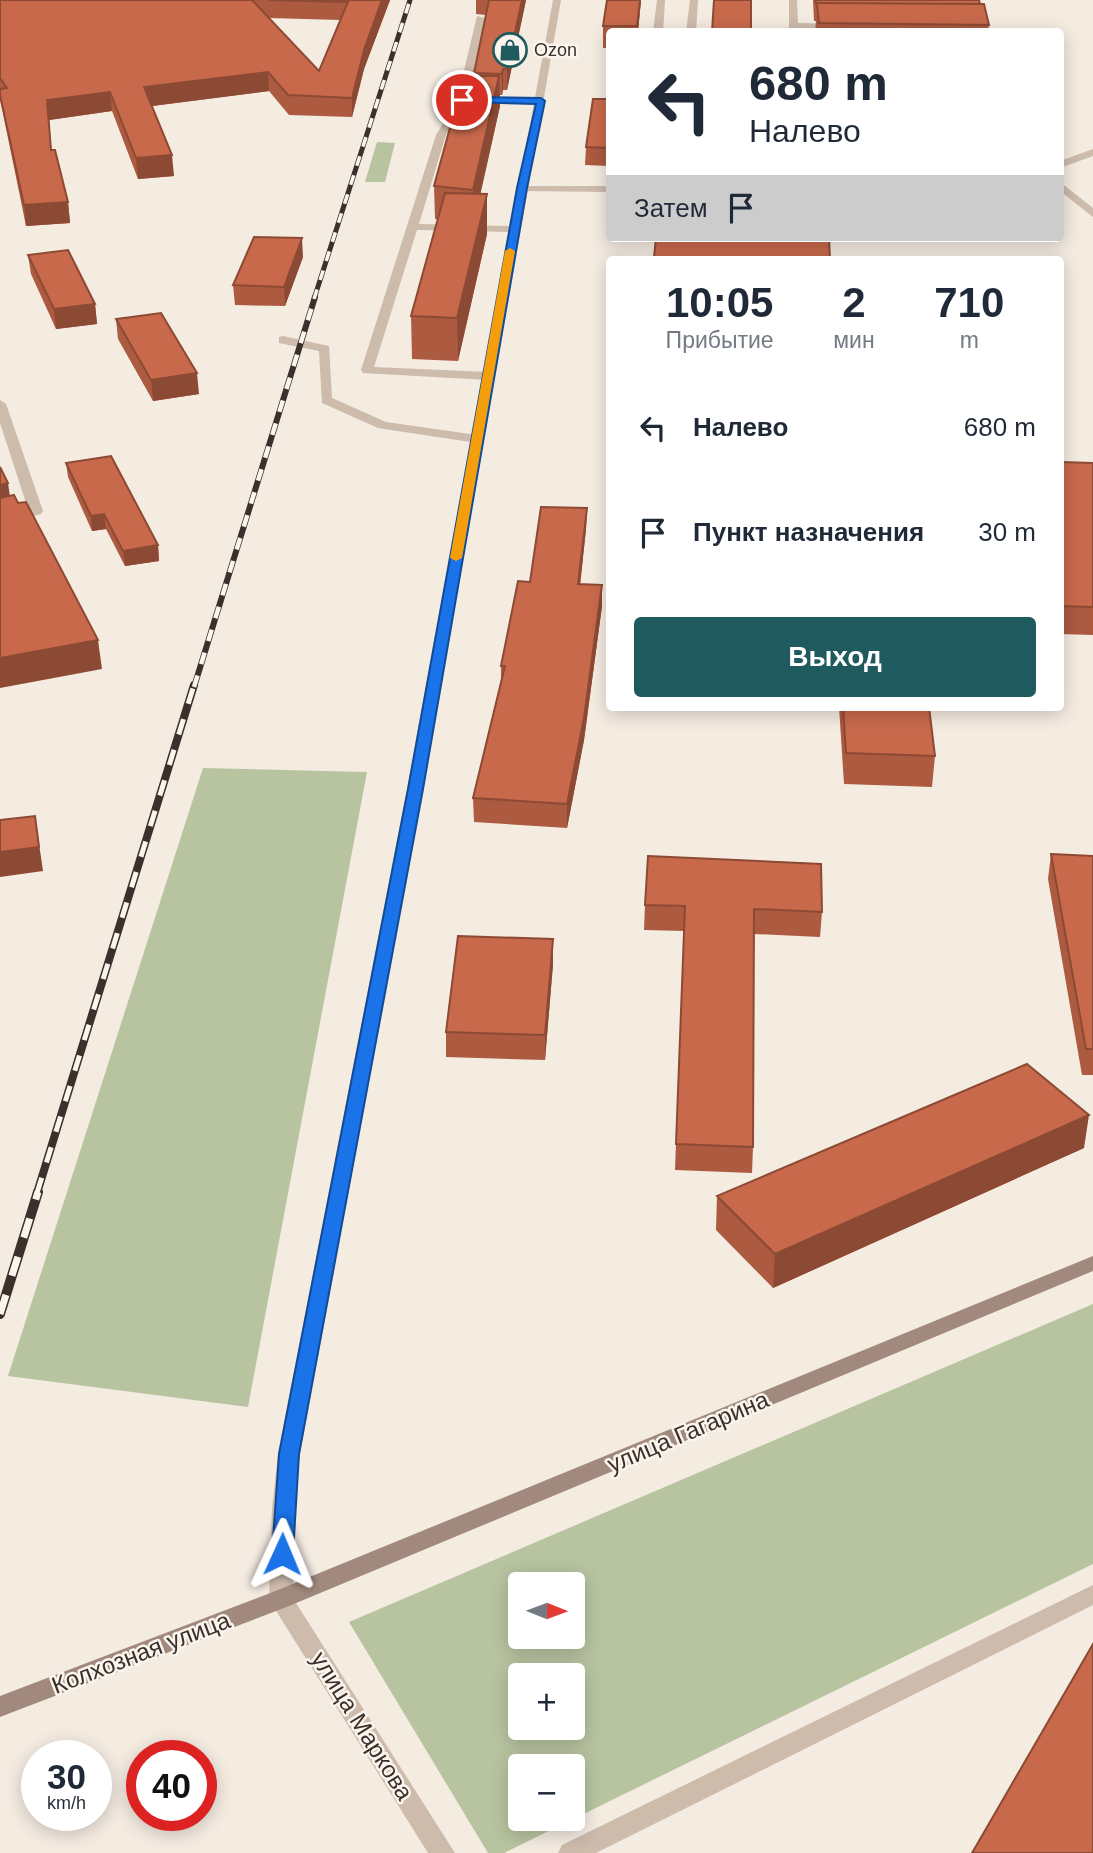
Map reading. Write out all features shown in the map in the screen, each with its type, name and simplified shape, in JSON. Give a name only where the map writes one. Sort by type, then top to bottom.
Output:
[{"type":"main road","name":"улица Гагарина","points":[[281,1599],[1093,1263]]},
{"type":"main road","name":"Колхозная улица","points":[[0,1707],[281,1599]]},
{"type":"street","points":[[281,1599],[283,1509],[289,1454],[413,802],[514,229],[541,101],[557,0]]},
{"type":"street","points":[[658,28],[661,0]]},
{"type":"street","points":[[691,28],[694,0]]},
{"type":"street","points":[[793,0],[794,28]]},
{"type":"street","points":[[480,18],[462,100],[441,135],[367,370],[488,376]]},
{"type":"street","points":[[822,28],[850,27]]},
{"type":"street","points":[[462,100],[541,101]]},
{"type":"street","points":[[1064,163],[1093,152]]},
{"type":"street","points":[[522,188],[606,189]]},
{"type":"street","points":[[1064,189],[1093,214]]},
{"type":"street","points":[[411,226],[514,229]]},
{"type":"street","points":[[283,340],[325,349],[326,400],[383,425],[477,439]]},
{"type":"street","points":[[0,404],[36,511],[0,520]]},
{"type":"street","points":[[571,1853],[1093,1594]]},
{"type":"street","name":"улица Маркова","points":[[281,1599],[442,1853]]},
{"type":"green space","points":[[377,142],[395,143],[385,182],[365,182]]},
{"type":"green space","points":[[203,768],[367,772],[248,1407],[8,1376]]},
{"type":"green space","points":[[1093,1304],[1093,1564],[585,1813],[585,1754],[508,1754],[508,1831],[549,1831],[504,1853],[488,1853],[349,1622]]},
{"type":"building","points":[[0,0],[252,0],[319,71],[348,2],[269,0],[382,0],[364,50],[352,98],[288,95],[268,72],[144,87],[172,155],[136,158],[110,92],[47,100],[51,150],[55,150],[68,202],[24,205],[0,95],[0,89],[7,88],[0,78]]},
{"type":"building","points":[[489,0],[522,0],[507,69],[503,69],[502,74],[474,73]]},
{"type":"building","points":[[607,0],[640,0],[637,26],[603,26]]},
{"type":"building","points":[[714,0],[751,0],[751,28],[712,28]]},
{"type":"building","points":[[815,0],[979,0],[980,4],[816,3]]},
{"type":"building","points":[[817,3],[984,4],[989,25],[819,23]]},
{"type":"building","points":[[471,76],[499,76],[473,190],[434,186],[459,95],[467,95]]},
{"type":"building","points":[[593,99],[606,99],[606,148],[586,147]]},
{"type":"building","points":[[445,193],[487,194],[457,318],[411,316]]},
{"type":"building","points":[[254,237],[302,238],[284,287],[233,285]]},
{"type":"building","points":[[656,242],[829,242],[830,256],[654,256]]},
{"type":"building","points":[[68,250],[95,304],[54,309],[28,255]]},
{"type":"building","points":[[161,313],[197,373],[151,380],[116,319]]},
{"type":"building","points":[[111,456],[158,545],[123,551],[104,514],[91,516],[66,463]]},
{"type":"building","points":[[1064,462],[1093,463],[1093,607],[1064,606]]},
{"type":"building","points":[[0,467],[8,483],[0,485]]},
{"type":"building","points":[[14,495],[18,503],[26,502],[98,640],[0,658],[0,498]]},
{"type":"building","points":[[541,507],[587,508],[578,584],[602,585],[584,718],[567,804],[473,798],[505,666],[501,666],[518,581],[530,582]]},
{"type":"building","points":[[843,711],[929,711],[935,756],[846,753]]},
{"type":"building","points":[[35,816],[39,847],[0,852],[0,820]]},
{"type":"building","points":[[1051,854],[1093,856],[1093,1049],[1086,1049]]},
{"type":"building","points":[[648,856],[821,864],[822,912],[754,909],[753,1147],[676,1144],[685,906],[645,905]]},
{"type":"building","points":[[458,936],[553,939],[545,1035],[446,1032]]},
{"type":"building","points":[[1027,1064],[1089,1115],[775,1254],[717,1196]]},
{"type":"building","points":[[1093,1644],[1093,1853],[972,1853]]},
{"type":"railway","points":[[314,299],[410,0]]},
{"type":"railway","points":[[194,687],[315,297]]},
{"type":"railway","points":[[37,1193],[194,685]]},
{"type":"railway","points":[[0,1314],[38,1192]]},
{"type":"slow traffic","points":[[456,558],[510,251]]},
{"type":"place","name":"Ozon","points":[[510,50]]},
{"type":"route","points":[[282,1554],[283,1509],[289,1454],[415,789],[522,188],[541,101],[462,100]]}]
